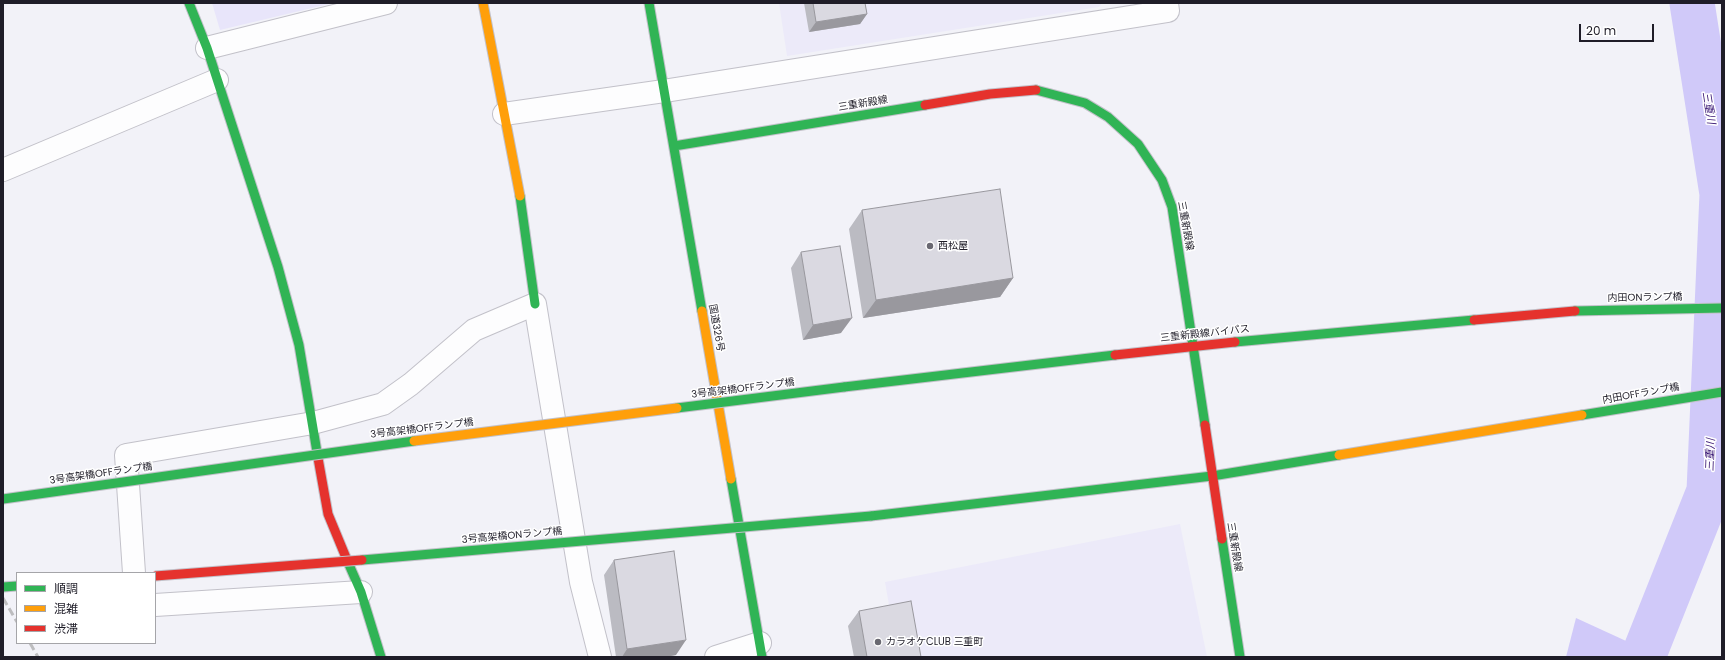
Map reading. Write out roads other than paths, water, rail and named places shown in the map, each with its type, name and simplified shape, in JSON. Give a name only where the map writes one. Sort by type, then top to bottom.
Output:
[{"type":"main road","points":[[189,3],[207,48],[278,267],[299,345],[328,514],[361,592],[381,657]]},
{"type":"main road","points":[[483,3],[520,197],[535,304]]},
{"type":"main road","name":"国道326号","points":[[649,3],[761,650]]},
{"type":"main road","name":"三重新殿線","points":[[674,146],[1014,91],[1038,90],[1085,103],[1108,117],[1138,144],[1162,180],[1172,207],[1240,657]]},
{"type":"main road","name":"内田ONランプ橋","points":[[1569,311],[1722,308]]},
{"type":"main road","name":"三重新殿線バイパス","points":[[844,387],[1193,346],[1569,311]]},
{"type":"main road","name":"3号高架橋OFFランプ橋","points":[[3,499],[368,447],[844,387]]},
{"type":"main road","name":"内田OFFランプ橋","points":[[1212,476],[1722,392]]},
{"type":"main road","name":"3号高架橋ONランプ橋","points":[[156,576],[298,566],[871,516],[1212,476]]},
{"type":"main road","points":[[3,586],[16,586]]},
{"type":"street","points":[[207,48],[386,3]]},
{"type":"street","points":[[504,114],[664,91],[1168,11],[1167,3]]},
{"type":"street","points":[[3,170],[217,80]]},
{"type":"street","points":[[134,572],[126,455],[313,423],[383,404],[411,384],[474,330],[535,304],[581,582],[600,657]]},
{"type":"street","points":[[156,605],[361,592]]},
{"type":"street","points":[[716,657],[761,650]]},
{"type":"waterway","name":"三重川","points":[[1643,657],[1709,491],[1722,194],[1692,3]]},
{"type":"railway","points":[[3,598],[16,620]]},
{"type":"railway","points":[[31,644],[38,657]]},
{"type":"place","name":"西松屋","points":[[930,246]]},
{"type":"place","name":"カラオケCLUB 三重町","points":[[878,642]]}]
